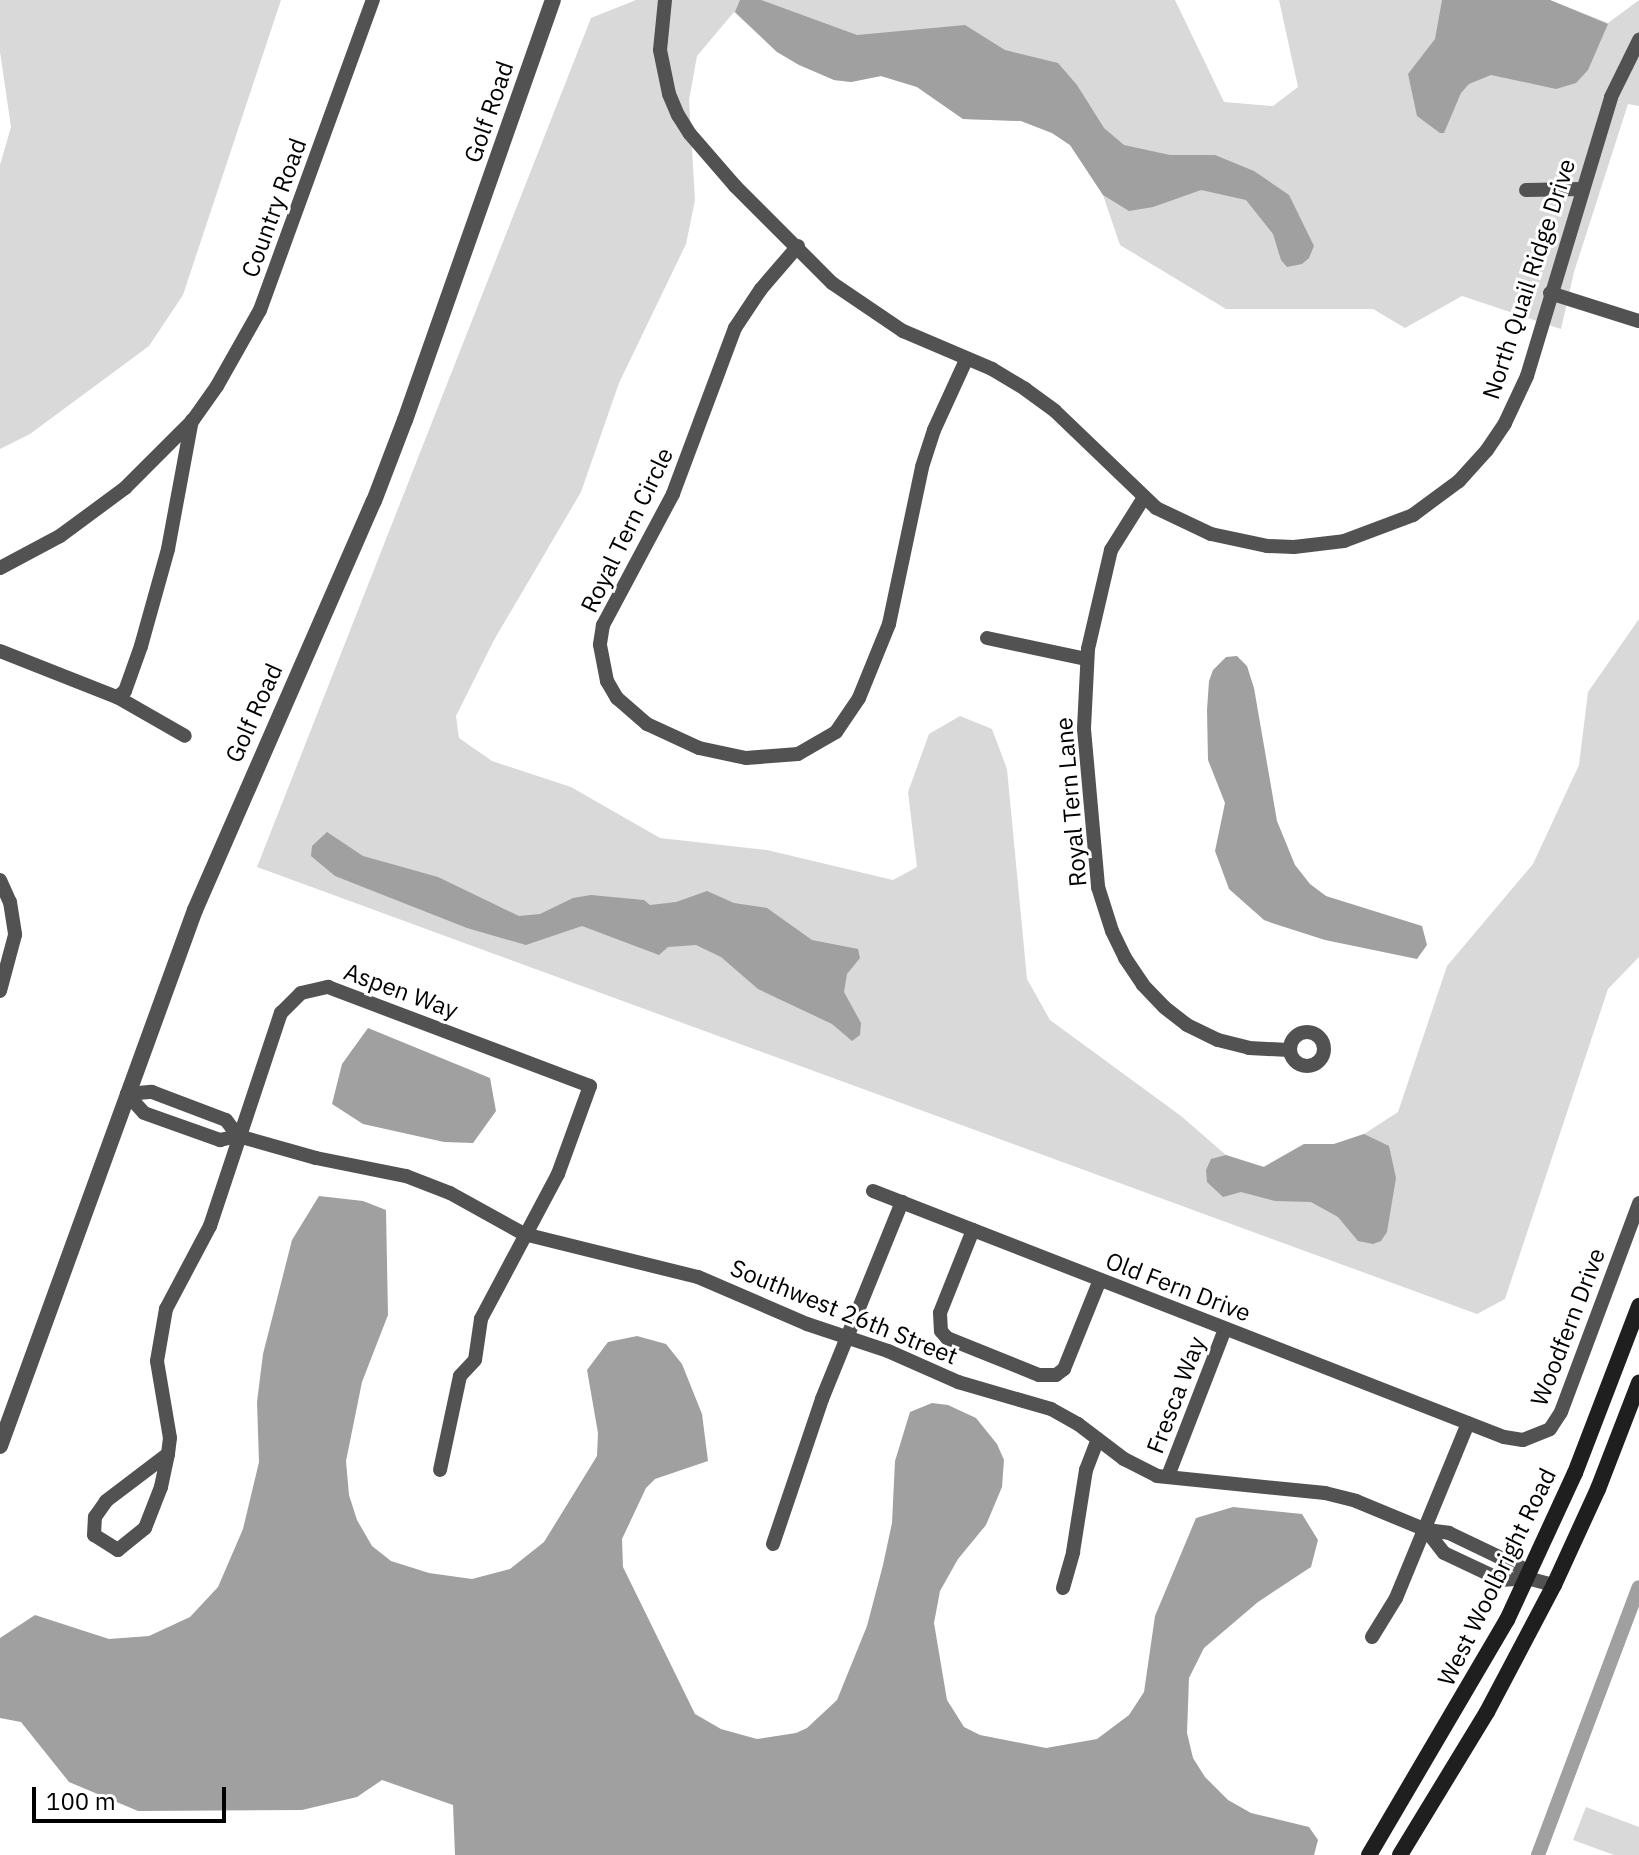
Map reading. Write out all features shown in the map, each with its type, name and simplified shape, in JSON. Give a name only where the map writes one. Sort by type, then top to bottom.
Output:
[{"type":"main road","name":"West Woolbright Road","points":[[1369,1855],[1472,1684],[1527,1578],[1580,1462],[1639,1306]]},
{"type":"main road","points":[[1400,1855],[1487,1712],[1554,1585],[1604,1474],[1639,1383]]},
{"type":"street","name":"Country Road","points":[[0,568],[94,513],[155,460],[193,420],[217,386],[260,310],[373,0]]},
{"type":"street","name":"Golf Road","points":[[0,1446],[208,878],[374,501],[553,0]]},
{"type":"street","name":"North Quail Ridge Drive","points":[[665,0],[660,50],[669,94],[678,115],[690,134],[735,186],[832,283],[869,310],[966,360],[992,369],[1055,411],[1143,499],[1183,523],[1211,534],[1281,547],[1344,541],[1413,515],[1459,481],[1505,423],[1527,376],[1581,189],[1618,79],[1639,40]]},
{"type":"street","points":[[1526,190],[1581,189]]},
{"type":"street","name":"Royal Tern Circle","points":[[798,246],[761,289],[735,328],[673,494],[603,625],[600,654],[607,681],[617,698],[647,724],[699,748],[746,758],[798,754],[836,732],[859,698],[889,624],[922,467],[934,430],[966,360]]},
{"type":"street","points":[[1550,293],[1639,321]]},
{"type":"street","name":"Country Road","points":[[117,697],[125,691],[141,646],[168,549],[193,420]]},
{"type":"street","name":"Royal Tern Lane","points":[[1143,499],[1121,531],[1103,570],[1087,659],[1084,729],[1098,887],[1125,958],[1143,985],[1187,1025],[1218,1040],[1249,1048],[1289,1050]]},
{"type":"street","points":[[987,638],[1087,659]]},
{"type":"street","points":[[0,651],[117,697],[185,736]]},
{"type":"street","points":[[0,880],[10,902],[15,935],[0,991]]},
{"type":"street","name":"Aspen Way","points":[[238,1136],[281,1013],[301,993],[328,987],[590,1086],[558,1174],[524,1234]]},
{"type":"street","name":"Southwest 26th Street","points":[[127,1094],[152,1092],[226,1120],[238,1136]]},
{"type":"street","name":"Southwest 26th Street","points":[[127,1094],[144,1113],[220,1140],[238,1136],[433,1185],[524,1234],[698,1277],[807,1324],[849,1337],[958,1382],[1051,1409],[1140,1469],[1168,1476],[1325,1493],[1376,1507],[1426,1530],[1444,1553],[1501,1580],[1527,1578],[1554,1585]]},
{"type":"street","points":[[168,1454],[106,1501],[95,1517],[94,1535],[118,1550],[145,1528],[161,1487],[168,1454],[170,1438],[157,1361],[162,1319],[174,1290],[210,1226],[238,1136]]},
{"type":"street","name":"Old Fern Drive","points":[[873,1191],[1468,1423]]},
{"type":"street","points":[[773,1544],[809,1433],[902,1202]]},
{"type":"street","name":"Woodfern Drive","points":[[1468,1423],[1523,1440],[1542,1435],[1556,1421],[1639,1203]]},
{"type":"street","points":[[973,1230],[940,1313],[941,1331],[947,1338],[1039,1375],[1048,1377],[1064,1369],[1100,1280]]},
{"type":"street","points":[[440,1470],[460,1376],[475,1360],[481,1319],[524,1234]]},
{"type":"street","name":"Fresca Way","points":[[1168,1476],[1225,1329]]},
{"type":"street","points":[[1372,1637],[1396,1598],[1468,1423]]},
{"type":"street","points":[[1063,1588],[1073,1552],[1086,1470],[1098,1439]]},
{"type":"shaded area","points":[[0,0],[281,0],[183,295],[149,346],[30,434],[0,449],[0,165],[11,127],[0,52]]},
{"type":"shaded area","points":[[636,0],[1175,0],[1224,102],[1273,106],[1298,87],[1279,0],[1550,0],[1608,23],[1639,0],[1639,106],[1628,104],[1574,272],[1561,329],[1462,296],[1405,328],[1373,309],[1226,309],[1120,245],[1103,195],[1070,145],[1052,133],[1021,121],[963,119],[917,87],[881,76],[851,82],[834,80],[777,52],[734,12],[697,56],[689,100],[695,200],[686,244],[619,383],[581,492],[494,640],[456,716],[459,738],[492,761],[571,787],[660,838],[767,850],[893,880],[917,867],[908,792],[929,734],[960,716],[992,729],[1007,769],[1027,979],[1050,1020],[1181,1116],[1226,1155],[1261,1168],[1304,1144],[1334,1144],[1364,1134],[1398,1112],[1447,966],[1533,864],[1579,765],[1588,692],[1639,619],[1639,957],[1608,989],[1505,1299],[1477,1314],[257,867],[591,18]]},
{"type":"shaded area","points":[[740,0],[761,0],[857,35],[965,25],[1005,50],[1058,63],[1077,85],[1104,128],[1124,145],[1170,155],[1215,155],[1254,171],[1289,195],[1314,246],[1309,258],[1302,264],[1287,267],[1281,260],[1273,234],[1246,200],[1201,190],[1153,207],[1129,211],[1103,195],[1070,145],[1052,133],[1021,121],[963,119],[917,87],[881,76],[851,82],[834,80],[799,65],[777,52],[735,12]]},
{"type":"shaded area","points":[[1442,0],[1550,0],[1608,24],[1588,70],[1576,83],[1556,89],[1491,75],[1469,84],[1461,93],[1444,133],[1440,133],[1417,116],[1408,74],[1435,39]]},
{"type":"shaded area","points":[[1237,656],[1247,666],[1254,688],[1277,821],[1295,865],[1310,884],[1326,896],[1422,926],[1427,945],[1417,959],[1325,940],[1264,920],[1229,889],[1215,851],[1225,803],[1208,760],[1207,710],[1213,670],[1226,657]]},
{"type":"shaded area","points":[[327,832],[363,856],[438,877],[519,916],[540,914],[573,898],[591,895],[644,900],[650,905],[676,902],[707,891],[734,903],[767,908],[812,940],[858,949],[860,958],[847,974],[844,992],[861,1023],[860,1035],[852,1041],[832,1024],[758,989],[721,957],[696,945],[668,947],[659,955],[582,926],[526,945],[467,928],[335,876],[311,856],[312,846]]},
{"type":"shaded area","points":[[368,1028],[490,1078],[496,1111],[473,1143],[444,1142],[363,1124],[332,1104],[342,1064]]},
{"type":"shaded area","points":[[1364,1134],[1389,1146],[1396,1178],[1387,1232],[1381,1241],[1373,1244],[1358,1241],[1338,1217],[1311,1202],[1275,1201],[1241,1192],[1223,1197],[1207,1182],[1206,1170],[1211,1159],[1226,1155],[1264,1167],[1304,1144],[1334,1144]]},
{"type":"shaded area","points":[[319,1196],[363,1201],[386,1210],[388,1315],[362,1382],[346,1461],[349,1495],[357,1520],[372,1546],[391,1561],[429,1573],[472,1579],[510,1569],[544,1542],[597,1456],[598,1433],[587,1370],[608,1342],[637,1336],[666,1344],[682,1364],[702,1414],[708,1461],[655,1479],[646,1488],[622,1539],[623,1567],[695,1714],[721,1729],[757,1739],[796,1733],[807,1728],[837,1700],[867,1626],[883,1565],[892,1523],[895,1461],[910,1412],[932,1403],[948,1405],[976,1418],[997,1444],[1004,1460],[1002,1487],[986,1525],[958,1559],[940,1591],[934,1623],[947,1700],[964,1727],[980,1735],[1046,1748],[1097,1739],[1129,1715],[1144,1692],[1155,1616],[1196,1518],[1233,1507],[1302,1514],[1318,1540],[1311,1567],[1258,1602],[1204,1648],[1189,1678],[1187,1733],[1193,1758],[1205,1777],[1228,1800],[1251,1813],[1309,1827],[1318,1840],[1314,1855],[455,1855],[453,1805],[382,1780],[357,1797],[302,1810],[138,1811],[69,1782],[21,1722],[0,1718],[0,1638],[35,1615],[109,1639],[149,1636],[190,1617],[218,1587],[243,1529],[259,1462],[257,1402],[263,1354],[292,1240]]},
{"type":"shaded area","points":[[1586,1807],[1639,1827],[1639,1855],[1614,1855],[1573,1840]]},
{"type":"waterway","points":[[1538,1855],[1639,1587]]}]
